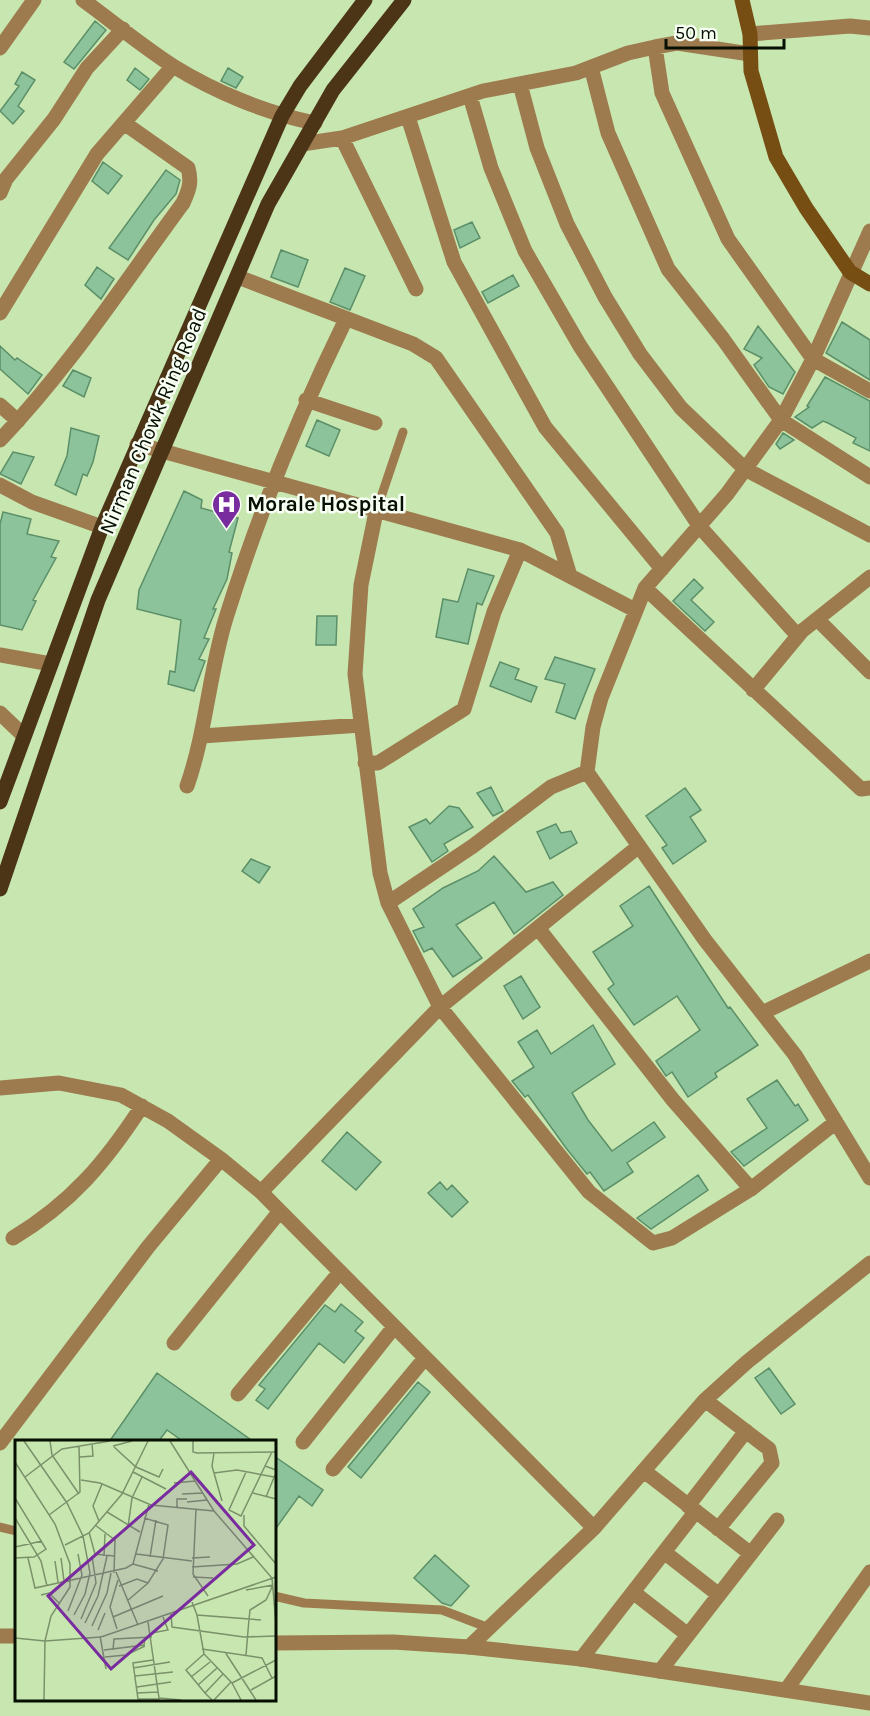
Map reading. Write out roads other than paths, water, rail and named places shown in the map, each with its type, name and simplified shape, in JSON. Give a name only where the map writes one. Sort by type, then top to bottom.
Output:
[{"type":"main road","points":[[0,802],[102,527],[282,116],[300,86],[365,0]]},
{"type":"main road","name":"Nirman Chowk Ring Road","points":[[0,889],[98,600],[268,204],[333,90],[404,0]]},
{"type":"main road","points":[[742,0],[750,34],[751,71],[776,157],[806,208],[850,272],[870,284]]},
{"type":"street","points":[[0,48],[34,0]]},
{"type":"street","points":[[83,0],[173,66],[208,85],[282,116],[315,123]]},
{"type":"street","points":[[750,34],[850,26],[870,28]]},
{"type":"street","points":[[0,194],[6,179],[54,119],[87,68],[123,29]]},
{"type":"street","points":[[302,144],[342,138],[470,96],[576,73],[628,53],[655,47],[677,43],[750,54]]},
{"type":"street","points":[[655,47],[662,93],[728,239],[813,359],[870,391]]},
{"type":"street","points":[[0,313],[97,154],[173,66]]},
{"type":"street","points":[[591,67],[608,133],[668,269],[723,339],[781,420],[870,477]]},
{"type":"street","points":[[520,84],[537,148],[567,224],[605,297],[639,354],[681,408],[745,469],[870,535]]},
{"type":"street","points":[[470,96],[491,168],[525,251],[580,345],[700,526],[798,636]]},
{"type":"street","points":[[408,117],[454,262],[545,427],[662,569]]},
{"type":"street","points":[[0,440],[59,371],[183,203],[188,191],[192,180],[188,168],[124,123]]},
{"type":"street","points":[[342,138],[416,289]]},
{"type":"street","points":[[870,231],[813,359],[781,420],[700,526],[645,588],[634,610],[601,698],[587,772],[705,940],[795,1055],[870,1178]]},
{"type":"street","points":[[238,277],[412,344],[436,358],[557,533],[570,576]]},
{"type":"street","points":[[187,786],[202,736],[226,620],[306,400],[346,319]]},
{"type":"street","points":[[306,400],[375,423]]},
{"type":"street","points":[[0,405],[18,421]]},
{"type":"street","points":[[137,444],[274,484],[520,550],[634,610]]},
{"type":"street","points":[[2,490],[102,527]]},
{"type":"street","points":[[376,512],[361,585],[355,674],[365,763],[380,873],[388,903],[440,1007],[589,1192],[653,1243],[672,1238],[751,1189],[836,1122]]},
{"type":"street","points":[[365,763],[378,762],[464,709],[494,612],[520,550]]},
{"type":"street","points":[[753,690],[798,636],[870,577]]},
{"type":"street","points":[[645,588],[861,789],[870,789]]},
{"type":"street","points":[[817,619],[870,672]]},
{"type":"street","points":[[0,655],[51,664]]},
{"type":"street","points":[[0,713],[24,736]]},
{"type":"street","points":[[202,736],[361,725]]},
{"type":"street","points":[[388,903],[473,846],[551,787],[587,772]]},
{"type":"street","points":[[261,1192],[440,1007],[639,846]]},
{"type":"street","points":[[538,928],[673,1100],[751,1189]]},
{"type":"street","points":[[762,1013],[870,961]]},
{"type":"street","points":[[0,1088],[59,1083],[121,1095],[142,1106],[221,1159],[261,1192],[594,1528]]},
{"type":"street","points":[[13,1238],[40,1221],[80,1189],[118,1143],[142,1106]]},
{"type":"street","points":[[0,1443],[148,1247],[221,1159]]},
{"type":"street","points":[[174,1343],[280,1212]]},
{"type":"street","points":[[469,1647],[594,1528],[705,1400],[747,1362],[870,1263]]},
{"type":"street","points":[[238,1394],[340,1272]]},
{"type":"street","points":[[303,1442],[394,1327]]},
{"type":"street","points":[[333,1469],[425,1358]]},
{"type":"street","points":[[705,1400],[769,1449],[772,1463],[718,1528]]},
{"type":"street","points":[[581,1659],[664,1552],[746,1431]]},
{"type":"street","points":[[644,1471],[751,1554]]},
{"type":"street","points":[[660,1671],[777,1520]]},
{"type":"street","points":[[664,1552],[719,1595]]},
{"type":"street","points":[[786,1690],[870,1572]]},
{"type":"street","points":[[633,1593],[688,1635]]},
{"type":"street","points":[[276,1643],[393,1642],[469,1647],[581,1659],[870,1703]]},
{"type":"lane","points":[[376,512],[403,432]]},
{"type":"lane","points":[[0,1527],[15,1531]]},
{"type":"lane","points":[[276,1596],[304,1603],[442,1610],[489,1628]]},
{"type":"place","name":"Morale Hospital","points":[[226,530]]}]
